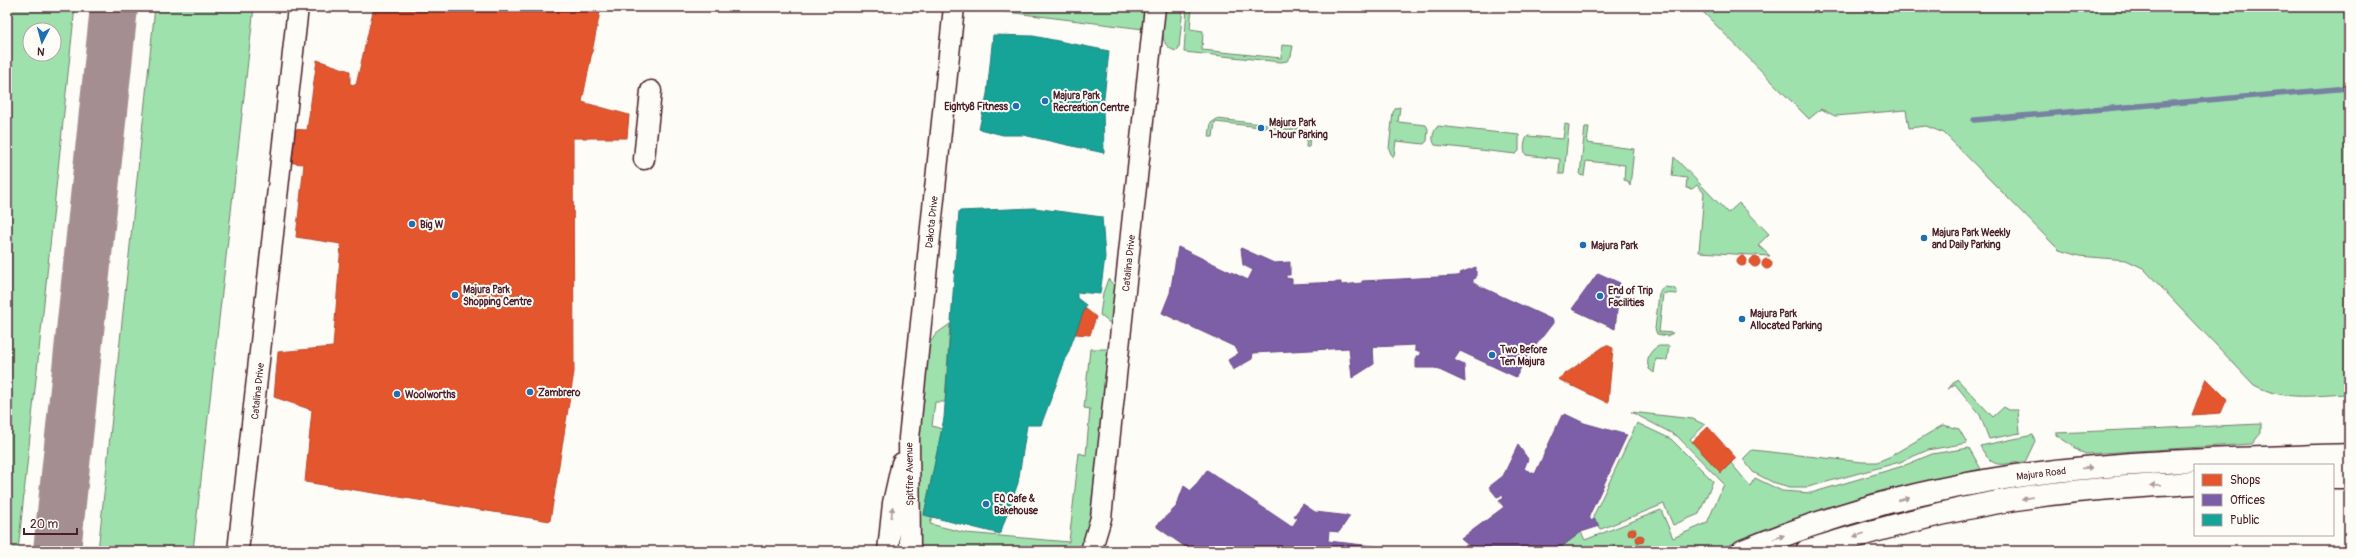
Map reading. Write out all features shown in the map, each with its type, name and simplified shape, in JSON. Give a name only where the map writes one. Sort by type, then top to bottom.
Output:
[{"type":"main road","name":"Majura Road","points":[[1743,551],[1813,525],[1867,508],[1999,479],[2062,470],[2161,461],[2349,455]]},
{"type":"main road","points":[[2334,477],[2349,477]]},
{"type":"main road","points":[[1807,551],[1873,530],[2000,502],[2122,487],[2194,483]]},
{"type":"street","name":"Catalina Drive","points":[[238,551],[298,7]]},
{"type":"street","name":"Dakota Drive","points":[[909,438],[954,7]]},
{"type":"street","name":"Catalina Drive","points":[[1090,551],[1100,518],[1155,7]]},
{"type":"street","points":[[644,159],[651,91]]},
{"type":"street","name":"Spitfire Avenue","points":[[888,551],[897,481],[909,438]]},
{"type":"street","name":"Spitfire Avenue","points":[[909,438],[910,551]]},
{"type":"street","name":"Catalina Drive","points":[[1100,518],[1107,551]]},
{"type":"green space","points":[[7,7],[75,7],[18,551],[7,551]]},
{"type":"green space","points":[[155,7],[254,7],[193,551],[98,551]]},
{"type":"green space","points":[[967,7],[1145,7],[1143,29]]},
{"type":"green space","points":[[1165,7],[1183,7],[1179,48],[1176,51],[1170,48],[1163,39]]},
{"type":"green space","points":[[1187,7],[1192,7],[1190,29],[1203,31],[1202,50],[1281,58],[1282,45],[1293,46],[1291,56],[1287,61],[1281,62],[1184,52]]},
{"type":"green space","points":[[1698,7],[2349,7],[2349,394],[2289,396],[2277,394],[2254,385],[2143,268],[2126,260],[2079,256],[2059,250],[1944,133],[1926,126],[1909,128],[1906,110],[1835,116],[1821,109],[1809,119]]},
{"type":"green space","points":[[1400,107],[1398,122],[1426,125],[1428,129],[1427,141],[1424,144],[1396,141],[1394,156],[1392,156],[1389,149],[1393,112],[1396,108]]},
{"type":"green space","points":[[1217,119],[1306,129],[1310,133],[1309,147],[1306,147],[1307,132],[1215,122],[1213,137],[1209,137],[1211,123]]},
{"type":"green space","points":[[1565,124],[1569,125],[1564,174],[1559,174],[1560,159],[1526,155],[1524,145],[1528,136],[1563,139]]},
{"type":"green space","points":[[1438,126],[1519,135],[1519,151],[1516,154],[1435,145],[1433,135]]},
{"type":"green space","points":[[1585,127],[1589,127],[1587,143],[1634,149],[1630,186],[1628,181],[1624,180],[1625,165],[1586,161],[1584,176],[1580,175]]},
{"type":"green space","points":[[1674,157],[1728,213],[1739,203],[1769,234],[1758,245],[1770,256],[1699,252],[1704,193],[1697,185],[1692,189],[1686,188],[1687,178],[1672,176]]},
{"type":"green space","points":[[1108,279],[1115,286],[1111,324],[1100,315],[1103,293]]},
{"type":"green space","points":[[1664,287],[1674,288],[1677,292],[1677,294],[1663,293],[1659,332],[1673,333],[1667,336],[1657,334],[1655,329],[1659,294],[1661,289]]},
{"type":"green space","points":[[950,324],[945,402],[935,402],[932,426],[942,429],[924,514],[932,517],[930,524],[966,533],[1069,542],[1079,453],[1086,455],[1090,409],[1084,408],[1090,349],[1109,349],[1088,539],[1084,551],[920,551],[918,446],[929,344],[936,334]]},
{"type":"green space","points":[[1659,346],[1669,346],[1667,360],[1656,359],[1654,373],[1649,369],[1648,358],[1651,352]]},
{"type":"green space","points":[[1957,379],[1993,417],[2004,407],[2009,410],[2018,410],[2020,433],[1989,439],[1980,415],[1955,384],[1947,390]]},
{"type":"green space","points":[[1631,412],[1693,419],[1705,425],[1690,439],[1720,472],[1731,463],[1750,486],[1755,478],[1782,491],[1811,493],[1903,466],[1932,454],[1969,448],[1981,469],[1876,492],[1790,521],[1714,551],[1556,551],[1581,532],[1585,540],[1661,510],[1673,538],[1707,523],[1724,484],[1677,436]]},
{"type":"green space","points":[[1637,423],[1671,439],[1713,481],[1699,514],[1673,525],[1664,504],[1601,529],[1593,517]]},
{"type":"green space","points":[[2261,424],[2261,433],[2252,444],[2085,454],[2056,435],[2056,433]]},
{"type":"green space","points":[[1943,425],[1959,429],[1967,443],[1928,450],[1900,462],[1808,487],[1790,487],[1772,482],[1753,472],[1743,459],[1752,450],[1862,462],[1877,462],[1889,457]]},
{"type":"green space","points":[[2033,435],[2035,441],[2025,462],[2004,464],[1994,463],[1985,454],[1980,446]]},
{"type":"building: Shops","name":"Majura Park Shopping Centre","points":[[374,7],[601,7],[582,102],[629,115],[627,138],[573,138],[574,372],[550,521],[305,482],[312,410],[274,397],[278,352],[333,347],[341,244],[296,237],[304,164],[285,162],[289,129],[307,130],[317,60],[350,71],[350,84],[356,85]]},
{"type":"building: Shops","points":[[1740,256],[1744,256],[1746,257],[1746,265],[1740,266],[1737,263],[1737,259]]},
{"type":"building: Shops","points":[[1753,257],[1757,257],[1759,258],[1759,266],[1753,267],[1750,264],[1750,260]]},
{"type":"building: Shops","points":[[1765,259],[1769,259],[1771,260],[1771,268],[1765,269],[1762,266],[1762,262]]},
{"type":"building: Shops","points":[[1085,308],[1096,317],[1090,335],[1075,334]]},
{"type":"building: Shops","points":[[1606,345],[1613,348],[1608,403],[1558,379]]},
{"type":"building: Shops","points":[[2206,378],[2227,399],[2221,413],[2192,415]]},
{"type":"building: Shops","points":[[1708,427],[1736,458],[1721,473],[1692,442]]},
{"type":"building: Shops","points":[[1630,528],[1634,528],[1636,532],[1634,536],[1630,536],[1628,534],[1628,530]]},
{"type":"building: Shops","points":[[1638,535],[1642,535],[1644,539],[1642,543],[1638,543],[1636,541],[1636,537]]},
{"type":"building: Offices","points":[[1178,247],[1248,280],[1253,270],[1243,265],[1241,248],[1274,263],[1290,262],[1290,275],[1286,275],[1286,278],[1292,279],[1292,284],[1341,282],[1341,285],[1362,283],[1362,281],[1457,276],[1461,275],[1460,273],[1476,267],[1476,278],[1473,279],[1473,283],[1553,320],[1553,323],[1526,358],[1516,377],[1460,351],[1454,360],[1464,365],[1465,382],[1435,368],[1416,368],[1416,356],[1420,356],[1420,351],[1415,351],[1415,345],[1373,347],[1374,364],[1352,378],[1349,348],[1253,353],[1252,359],[1233,370],[1228,360],[1239,353],[1235,347],[1162,313],[1170,293]]},
{"type":"building: Offices","name":"End of Trip Facilities","points":[[1598,273],[1620,283],[1615,329],[1572,309]]},
{"type":"building: Offices","points":[[1565,414],[1584,423],[1627,435],[1589,516],[1591,521],[1594,519],[1600,526],[1581,532],[1556,551],[1475,551],[1461,539],[1504,507],[1499,501],[1504,498],[1502,495],[1497,497],[1489,487],[1503,476],[1518,445],[1528,459],[1524,469],[1535,474],[1562,415],[1565,416]]},
{"type":"building: Offices","points":[[1207,470],[1292,527],[1298,518],[1294,516],[1303,504],[1315,512],[1350,516],[1339,532],[1329,531],[1328,541],[1418,551],[1191,551],[1157,527],[1157,525],[1176,507],[1184,486],[1191,491]]},
{"type":"building: Public","name":"Majura Park Recreation Centre","points":[[993,35],[1033,36],[1109,51],[1103,107],[1104,153],[1023,135],[1003,135],[979,129],[987,94]]},
{"type":"building: Public","points":[[1034,208],[1102,217],[1105,257],[1100,294],[1077,292],[1077,298],[1086,305],[1041,425],[1027,425],[1018,483],[1000,534],[924,515],[944,418],[959,211]]},
{"type":"waterway","points":[[1974,120],[2349,88]]},
{"type":"taxiway","points":[[57,551],[114,7]]},
{"type":"place","name":"Majura Park Recreation Centre","points":[[1045,101]]},
{"type":"place","name":"Eighty8 Fitness","points":[[1016,106]]},
{"type":"place","name":"Majura Park 1-hour Parking","points":[[1261,128]]},
{"type":"place","name":"Big W","points":[[412,224]]},
{"type":"place","name":"Majura Park Weekly and Daily Parking","points":[[1924,238]]},
{"type":"place","name":"Majura Park","points":[[1583,245]]},
{"type":"place","name":"Majura Park Shopping Centre","points":[[455,295]]},
{"type":"place","name":"End of Trip Facilities","points":[[1600,296]]},
{"type":"place","name":"Majura Park Allocated Parking","points":[[1742,319]]},
{"type":"place","name":"Two Before Ten Majura","points":[[1492,355]]},
{"type":"place","name":"Zambrero","points":[[530,392]]},
{"type":"place","name":"Woolworths","points":[[397,394]]},
{"type":"place","name":"EQ Cafe & Bakehouse","points":[[986,504]]}]
